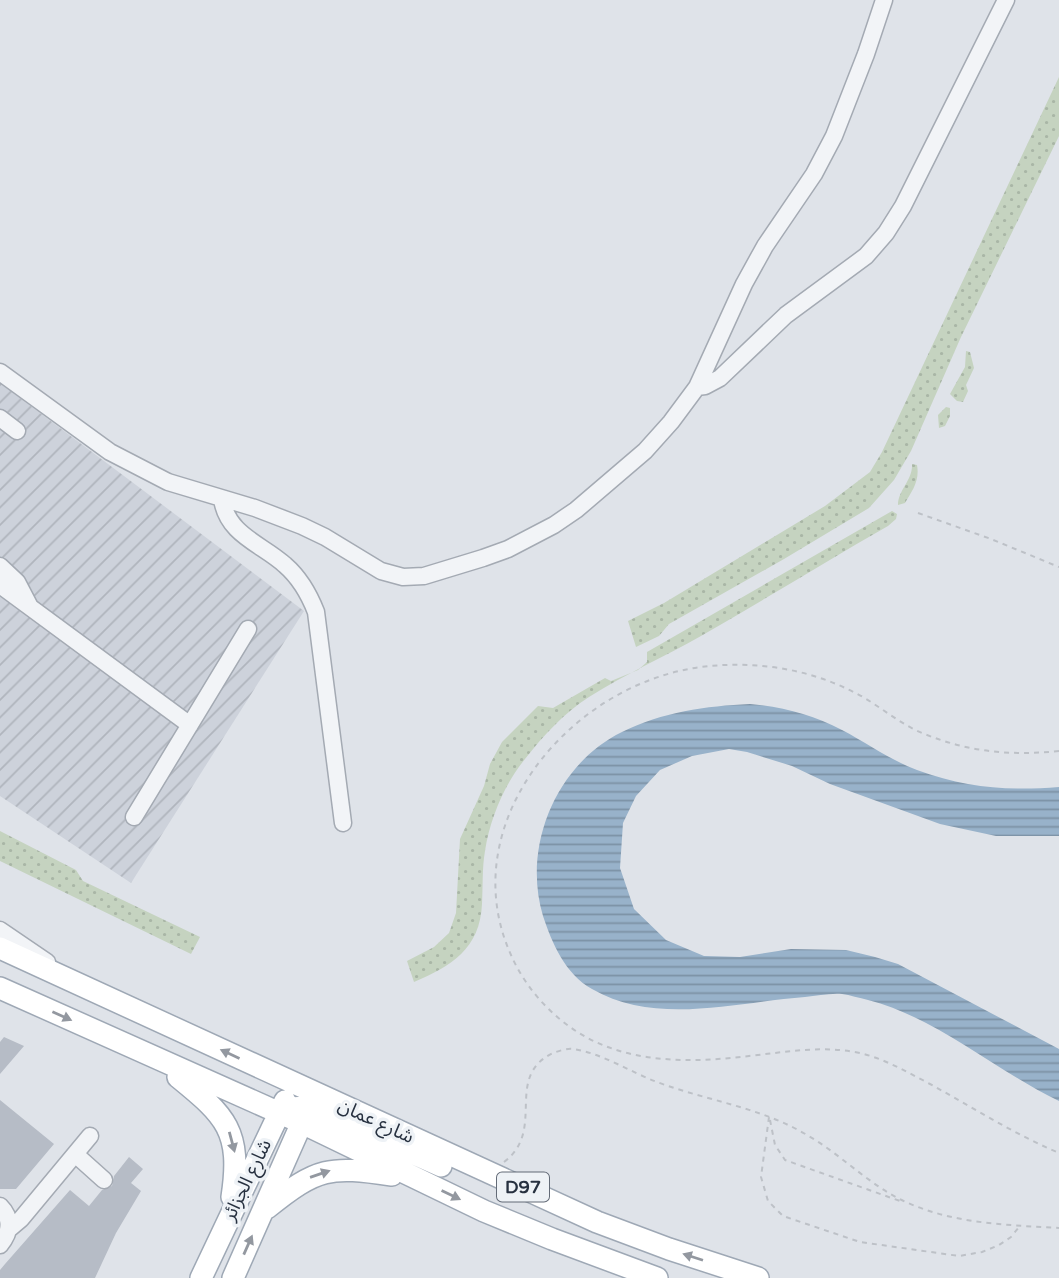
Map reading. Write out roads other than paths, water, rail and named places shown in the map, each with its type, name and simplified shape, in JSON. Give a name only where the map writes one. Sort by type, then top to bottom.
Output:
[{"type":"main road","name":"شارع عمان","points":[[0,948],[69,979],[298,1102],[415,1178],[518,1225],[657,1278]]},
{"type":"main road","name":"شارع عمان","points":[[0,988],[155,1058],[298,1102],[504,1171],[597,1222],[758,1278]]},
{"type":"main road","points":[[103,1034],[136,1037],[298,1102]]},
{"type":"main road","points":[[155,1058],[211,1104],[230,1133],[236,1162],[228,1218]]},
{"type":"main road","name":"شارع الجزائر","points":[[233,1278],[263,1211],[298,1102]]},
{"type":"main road","name":"شارع الجزائر","points":[[201,1278],[228,1218],[298,1102]]},
{"type":"main road","points":[[263,1211],[302,1181],[326,1172],[351,1169],[415,1178]]},
{"type":"street","points":[[0,372],[129,463],[168,482],[256,508],[303,526],[381,571],[403,577],[424,576],[508,549],[576,510],[645,451],[671,422],[696,387],[744,284],[765,246],[830,146],[884,0]]},
{"type":"street","points":[[696,387],[714,382],[726,373],[786,315],[853,266],[881,239],[903,206],[1006,0]]},
{"type":"street","points":[[0,418],[17,432]]},
{"type":"street","points":[[222,499],[225,513],[233,526],[286,566],[302,584],[316,612],[343,823]]},
{"type":"street","points":[[0,566],[17,582],[29,607]]},
{"type":"street","points":[[0,584],[190,725]]},
{"type":"street","points":[[134,817],[248,629]]},
{"type":"street","points":[[0,930],[69,979]]},
{"type":"street","points":[[0,1245],[8,1230],[90,1136]]},
{"type":"street","points":[[75,1154],[104,1180]]},
{"type":"street","points":[[2,1208],[29,1208]]},
{"type":"street","points":[[2,1208],[9,1220],[8,1230]]},
{"type":"water","points":[[750,704],[774,707],[820,720],[907,766],[953,781],[1022,789],[1059,787],[1059,836],[996,836],[940,824],[830,784],[792,766],[729,749],[692,756],[660,770],[636,796],[623,823],[620,868],[634,909],[666,940],[704,956],[740,957],[791,949],[846,950],[898,964],[1059,1049],[1059,1101],[918,1019],[894,1008],[845,994],[697,1009],[669,1009],[643,1007],[617,1000],[592,989],[574,975],[555,947],[543,916],[538,890],[537,863],[541,836],[562,786],[599,746],[637,725],[684,711]]}]
